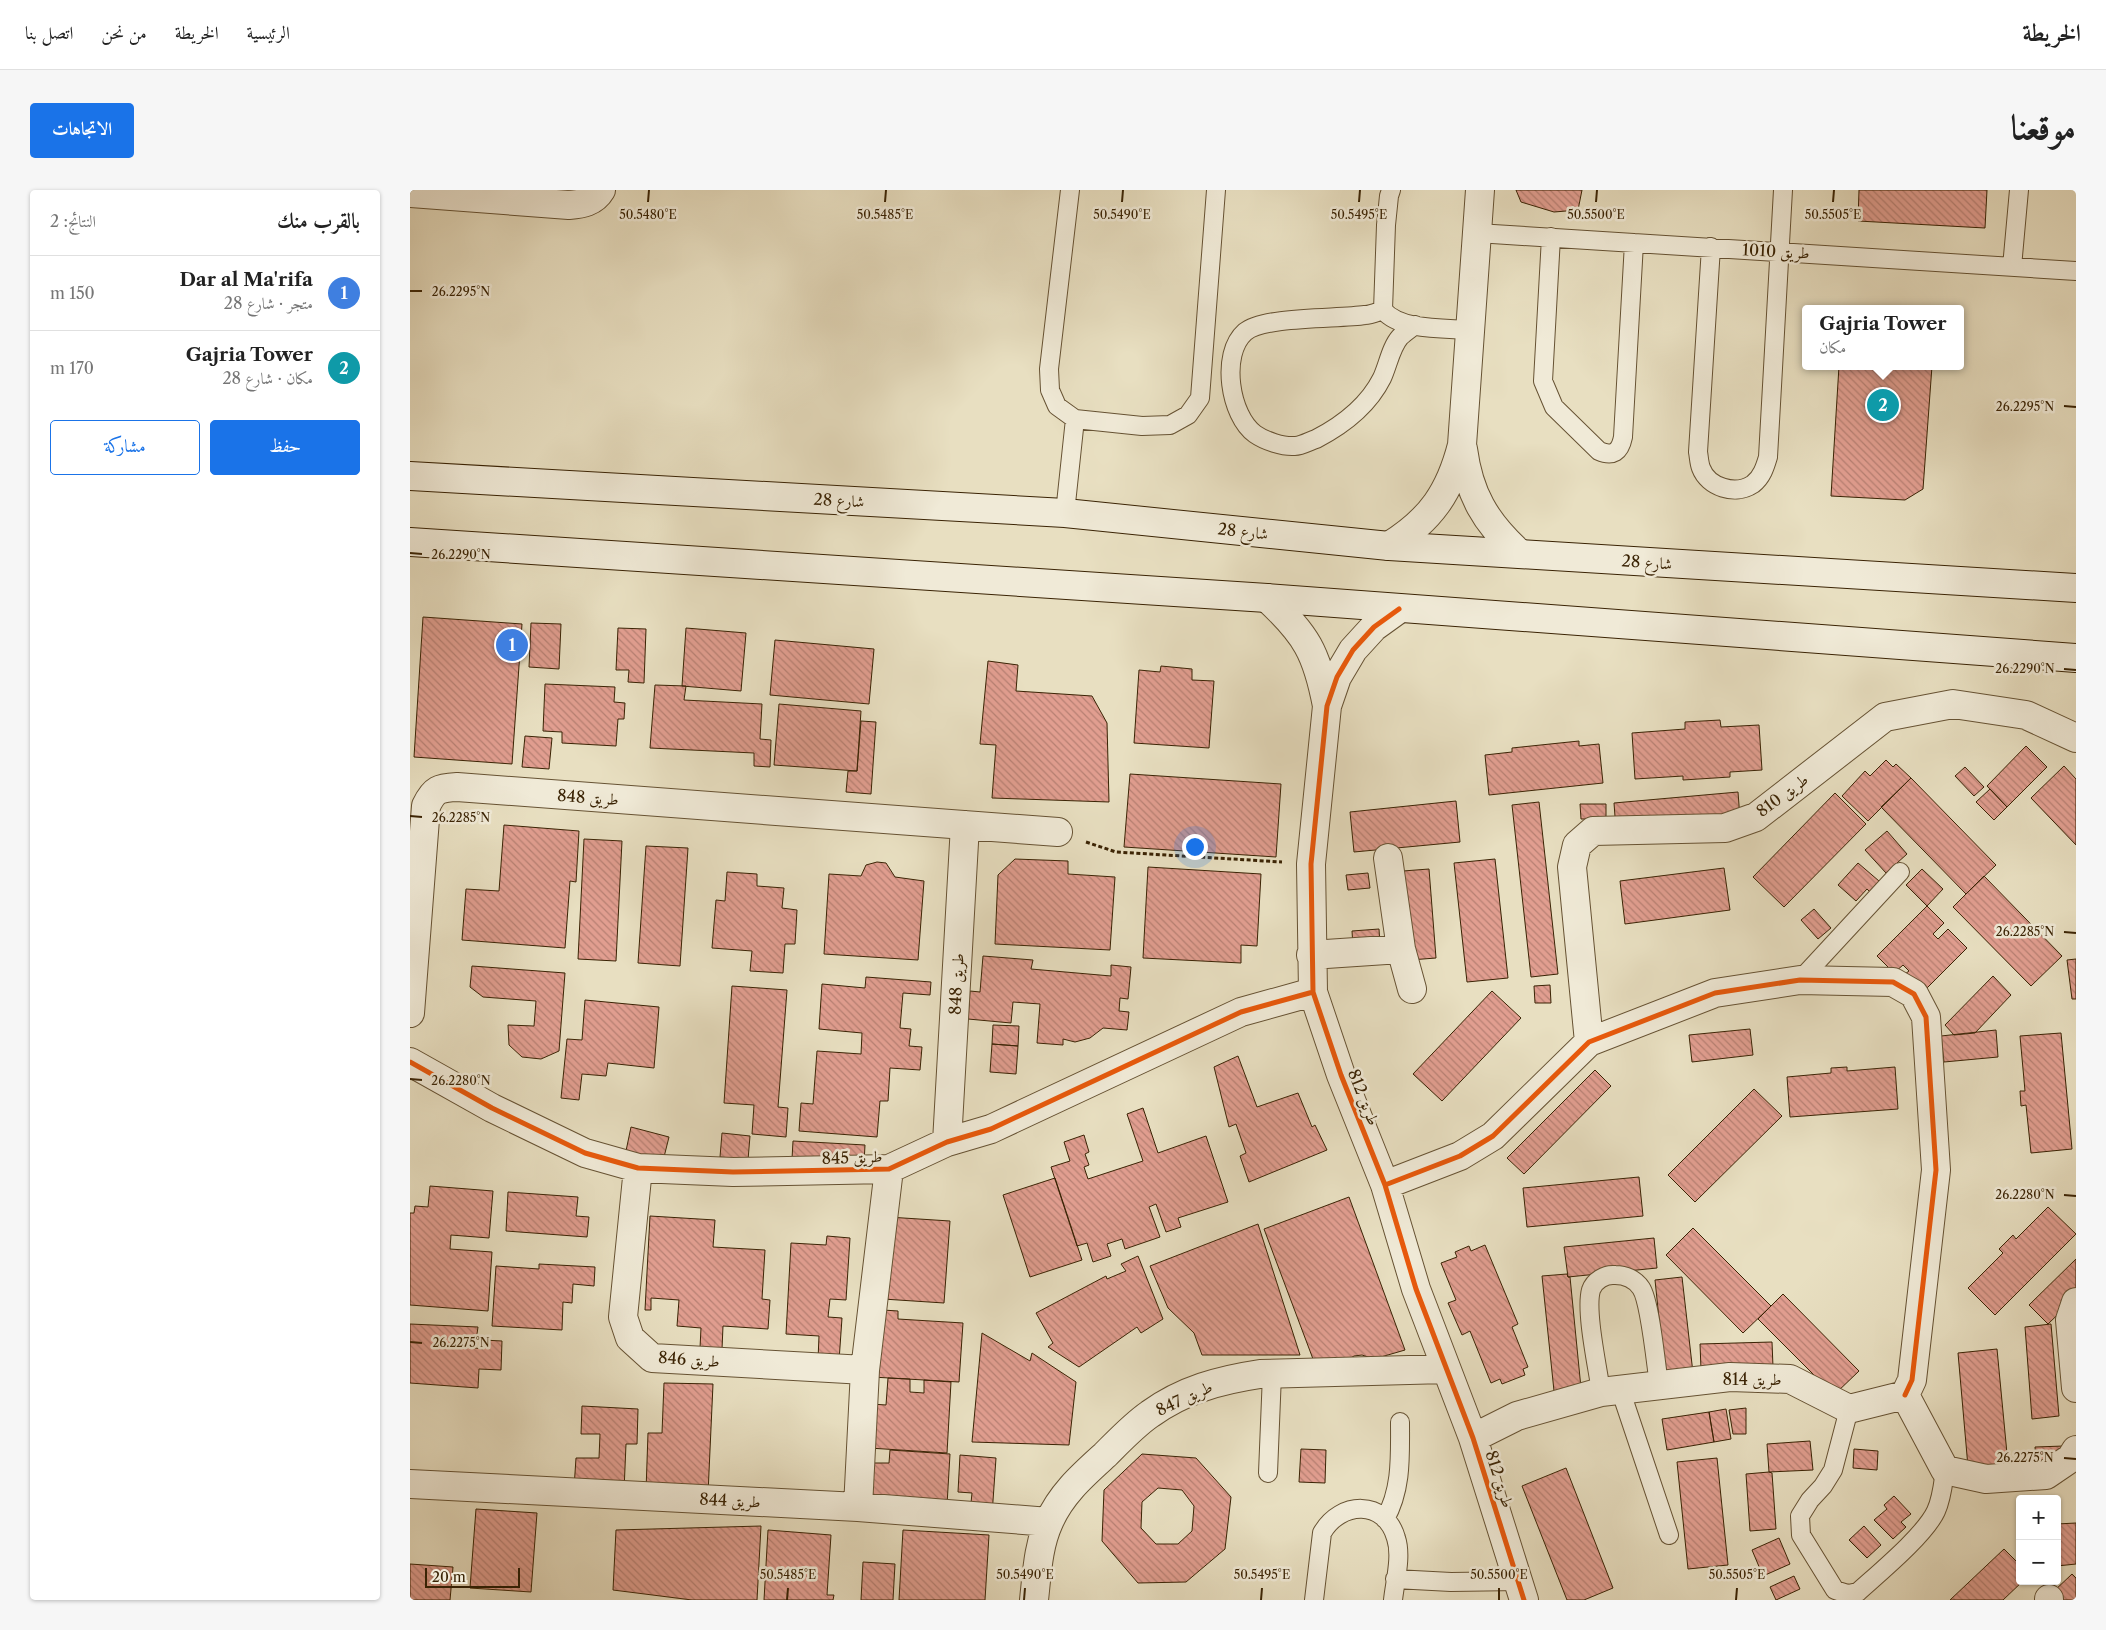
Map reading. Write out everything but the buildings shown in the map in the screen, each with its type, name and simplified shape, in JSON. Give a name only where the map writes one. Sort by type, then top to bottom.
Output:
[{"type":"street","points":[[1389,546],[1413,530],[1438,504],[1452,479],[1462,444],[1480,190]]},
{"type":"street","points":[[410,193],[569,205],[584,203],[599,193]]},
{"type":"street","points":[[1462,444],[1466,470],[1473,494],[1500,536],[1519,553]]},
{"type":"street","name":"شارع 28","points":[[410,476],[1065,513],[1389,546],[2063,589],[2076,588]]},
{"type":"street","points":[[410,542],[1266,598],[2076,658]]},
{"type":"street","name":"طريق 812","points":[[1266,598],[1290,620],[1309,645],[1321,674],[1327,706]]},
{"type":"street","name":"طريق 812","points":[[1398,609],[1374,627],[1353,650],[1337,677],[1327,706],[1310,864],[1313,992],[1341,1075],[1385,1185],[1416,1289],[1473,1438],[1521,1591]]},
{"type":"street","name":"طريق 810","points":[[1589,1042],[1572,867],[1577,845],[1593,831],[1725,828],[1756,817],[1885,716],[1953,704],[2026,715],[2076,738]]},
{"type":"street","name":"طريق 848","points":[[410,1013],[426,806],[432,794],[443,788],[457,787],[1058,832]]},
{"type":"street","name":"طريق 848","points":[[947,1142],[965,825]]},
{"type":"street","points":[[1388,858],[1401,949],[1412,989]]},
{"type":"street","points":[[1311,954],[1401,949]]},
{"type":"street","points":[[1385,1185],[1460,1156],[1493,1136],[1589,1042],[1714,993],[1800,980],[1893,982],[1914,994],[1926,1017],[1936,1170],[1912,1380],[1905,1395]]},
{"type":"street","name":"طريق 845","points":[[410,1062],[492,1108],[585,1153],[638,1168],[733,1172],[890,1168],[947,1142],[991,1129],[1241,1012],[1313,992]]},
{"type":"street","name":"طريق 846","points":[[638,1168],[623,1317],[630,1338],[652,1358],[865,1370]]},
{"type":"street","points":[[858,1506],[865,1370],[890,1168]]},
{"type":"street","points":[[2076,1302],[2070,1320],[2076,1388]]},
{"type":"street","name":"طريق 847","points":[[1034,1600],[1038,1555],[1049,1522],[1061,1500],[1076,1480],[1149,1414],[1174,1399],[1202,1386],[1230,1378],[1272,1374],[1446,1369]]},
{"type":"street","name":"طريق 814","points":[[1473,1438],[1517,1416],[1611,1391],[1730,1377],[1790,1379],[1849,1409]]},
{"type":"street","points":[[1849,1409],[1905,1395]]},
{"type":"street","points":[[1905,1395],[1945,1470],[1986,1479],[2046,1475],[2071,1458],[2076,1450]]},
{"type":"street","name":"طريق 844","points":[[410,1484],[858,1506],[1049,1522]]},
{"type":"lane","points":[[1070,190],[1049,369],[1050,390],[1057,406],[1075,419],[1142,426],[1170,425],[1188,415],[1200,398],[1216,190]]},
{"type":"lane","points":[[1391,190],[1388,196],[1383,310],[1389,317],[1400,323],[1470,330]]},
{"type":"lane","points":[[1711,247],[1698,452],[1701,468],[1709,480],[1723,488],[1738,490],[1753,484],[1763,472],[1768,457],[1783,190]]},
{"type":"lane","points":[[2012,267],[2019,190]]},
{"type":"lane","name":"طريق 1010","points":[[1476,233],[2076,271]]},
{"type":"lane","points":[[1551,237],[1542,381],[1554,407],[1599,451],[1607,454],[1615,452],[1622,446],[1634,243]]},
{"type":"lane","points":[[1383,310],[1366,315],[1269,323],[1246,331],[1234,346],[1229,367],[1233,391],[1242,419],[1255,434],[1274,443],[1296,447],[1315,439],[1341,424],[1364,404],[1381,380],[1400,338],[1415,325]]},
{"type":"lane","points":[[1065,513],[1075,419]]},
{"type":"lane","points":[[1800,980],[1900,872]]},
{"type":"lane","points":[[1659,1385],[1646,1301],[1641,1288],[1630,1278],[1614,1274],[1598,1279],[1591,1289],[1589,1306],[1611,1391],[1669,1535]]},
{"type":"lane","points":[[1268,1473],[1272,1374]]},
{"type":"lane","points":[[1849,1409],[1832,1470],[1823,1486],[1810,1500],[1800,1516],[1801,1535],[1835,1590],[1848,1594],[1858,1592],[1924,1529],[1935,1512],[1942,1492],[1945,1470]]},
{"type":"lane","points":[[1385,1519],[1396,1494],[1399,1479],[1400,1422]]},
{"type":"lane","points":[[1314,1600],[1322,1533],[1335,1516],[1355,1509],[1376,1513],[1385,1519],[1397,1539],[1398,1550],[1394,1600]]},
{"type":"lane","points":[[1395,1579],[1451,1582],[1521,1591]]},
{"type":"path","points":[[1058,832],[1116,852],[1310,864]]},
{"type":"cycle path","points":[[1399,609],[1374,627],[1353,650],[1337,677],[1327,706],[1311,864],[1313,992],[1341,1075],[1385,1185],[1416,1289],[1473,1438],[1524,1600]]},
{"type":"cycle path","points":[[1385,1185],[1460,1156],[1493,1136],[1589,1042],[1715,993],[1800,980],[1893,982],[1914,994],[1926,1017],[1936,1170],[1912,1380],[1905,1395]]},
{"type":"cycle path","points":[[410,1062],[492,1108],[585,1153],[638,1168],[733,1172],[889,1169],[947,1142],[991,1129],[1241,1012],[1313,992]]},
{"type":"place","name":"Gajria Tower","points":[[1883,405]]},
{"type":"place","name":"Dar al Ma'rifa","points":[[512,645]]}]
